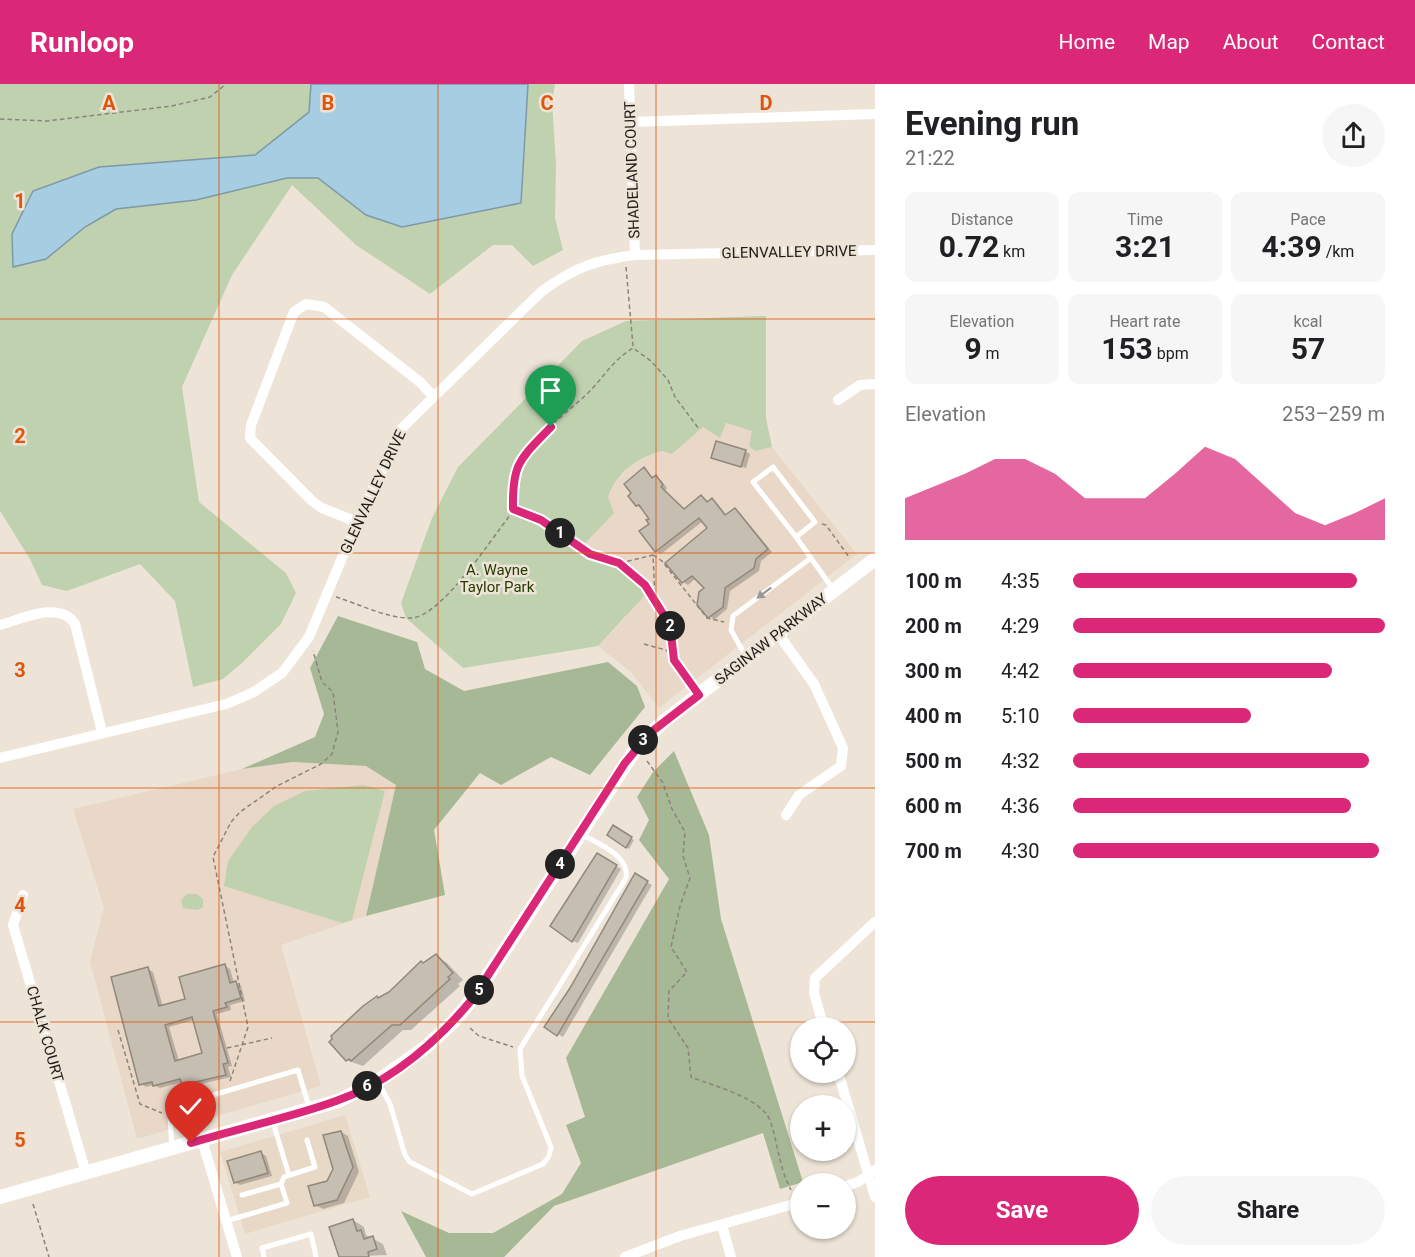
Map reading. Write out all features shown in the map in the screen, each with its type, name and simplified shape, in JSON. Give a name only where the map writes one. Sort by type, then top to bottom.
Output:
[{"type":"street","name":"SHADELAND COURT","points":[[629,84],[635,255]]},
{"type":"street","points":[[630,122],[875,114]]},
{"type":"street","name":"GLENVALLEY DRIVE","points":[[0,758],[226,704],[252,693],[282,673],[309,637],[357,522],[402,429],[541,292],[564,275],[602,259],[635,255],[875,250]]},
{"type":"street","points":[[357,522],[322,508],[312,501],[250,438],[251,424],[294,312],[306,304],[324,307],[420,382],[433,396]]},
{"type":"street","points":[[838,400],[860,385],[875,384]]},
{"type":"street","name":"SAGINAW PARKWAY","points":[[0,1197],[338,1101],[378,1081],[426,1047],[454,1022],[474,997],[637,747],[699,695],[875,559]]},
{"type":"street","points":[[0,625],[54,612],[63,612],[71,617],[75,624],[102,732]]},
{"type":"street","points":[[779,635],[814,684],[843,748],[841,766],[798,795],[786,815]]},
{"type":"street","name":"CHALK COURT","points":[[23,895],[13,925],[86,1173]]},
{"type":"street","points":[[821,1017],[813,993],[815,978],[875,922]]},
{"type":"street","points":[[842,1083],[872,1172],[875,1197]]},
{"type":"street","points":[[202,1140],[237,1257]]},
{"type":"street","points":[[856,1181],[872,1172]]},
{"type":"street","points":[[626,1257],[645,1248],[790,1205]]},
{"type":"street","points":[[722,1225],[731,1257]]},
{"type":"lane","points":[[796,537],[815,522],[773,467],[753,482],[835,591]]},
{"type":"lane","points":[[747,659],[731,630],[730,624],[733,616],[811,558]]},
{"type":"lane","points":[[378,1081],[390,1104],[405,1155],[410,1162],[472,1194],[543,1164],[549,1156],[551,1147],[522,1076],[520,1049],[626,878],[626,863],[622,859],[580,833]]},
{"type":"lane","points":[[172,1148],[170,1116],[182,1104],[298,1070],[309,1109]]},
{"type":"lane","points":[[272,1119],[289,1175]]},
{"type":"lane","points":[[226,1221],[287,1203],[281,1184],[284,1177],[315,1167],[307,1140]]},
{"type":"lane","points":[[242,1195],[281,1184]]},
{"type":"lane","points":[[264,1257],[262,1248],[311,1234],[316,1257]]},
{"type":"path","points":[[0,119],[47,121],[172,106],[210,97],[226,84]]},
{"type":"path","points":[[625,264],[633,348],[651,361],[668,380],[675,397],[699,429]]},
{"type":"path","points":[[333,596],[396,616],[412,618],[430,611],[444,598],[513,509],[512,479],[521,459],[590,390],[619,356],[633,348]]},
{"type":"path","points":[[513,509],[541,520],[590,554],[619,563],[645,585],[670,625],[674,660]]},
{"type":"path","points":[[815,522],[826,525],[849,557]]},
{"type":"path","points":[[619,563],[653,555],[662,561],[707,618],[730,624]]},
{"type":"path","points":[[653,555],[655,598]]},
{"type":"path","points":[[644,644],[666,650],[699,695]]},
{"type":"path","points":[[227,1091],[248,1027],[213,857],[231,822],[240,812],[277,786],[321,764],[332,754],[338,732],[333,692],[322,682],[313,651]]},
{"type":"path","points":[[647,761],[663,783],[685,832],[683,856],[690,878],[680,906],[671,947],[687,972],[669,991],[668,1018],[688,1048],[691,1077],[756,1103],[771,1120],[780,1169],[790,1188]]},
{"type":"path","points":[[470,1028],[479,1036],[520,1049]]},
{"type":"path","points":[[118,1030],[140,1104],[170,1116]]},
{"type":"path","points":[[227,1048],[272,1038]]},
{"type":"path","points":[[33,1204],[49,1257]]},
{"type":"shaded area","points":[[725,423],[753,431],[755,450],[772,447],[857,554],[659,708],[631,672],[598,646],[627,616],[576,553],[614,513],[608,497],[612,485],[632,465],[651,454],[662,451],[672,454],[703,427]]},
{"type":"shaded area","points":[[293,762],[366,766],[396,785],[366,916],[281,945],[321,1086],[137,1139],[90,961],[104,908],[73,809],[242,769]]},
{"type":"shaded area","points":[[345,1115],[370,1197],[245,1234],[220,1152]]},
{"type":"green space","points":[[0,84],[311,84],[309,112],[255,155],[99,167],[33,191],[46,259],[85,227],[116,209],[196,200],[287,178],[318,178],[366,215],[524,161],[528,84],[555,84],[552,102],[556,164],[555,218],[563,250],[533,266],[512,245],[493,245],[430,294],[356,245],[292,185],[232,275],[182,387],[199,502],[286,573],[296,593],[281,624],[223,679],[193,687],[175,601],[140,564],[67,591],[42,585],[30,559],[0,511]]},
{"type":"green space","name":"A. Wayne Taylor Park","points":[[766,316],[766,418],[772,447],[755,451],[749,446],[752,431],[726,423],[720,438],[703,427],[672,454],[662,451],[645,457],[622,473],[608,497],[614,513],[576,553],[620,570],[647,593],[598,646],[463,668],[406,618],[401,603],[432,518],[458,467],[582,341],[626,321]]},
{"type":"green space","points":[[338,616],[417,642],[425,669],[464,691],[608,662],[637,686],[645,707],[590,775],[551,757],[501,785],[480,773],[434,830],[445,895],[366,916],[396,785],[366,766],[293,762],[242,769],[315,737],[324,714],[310,668]]},
{"type":"green space","points":[[674,751],[709,835],[721,919],[790,1140],[790,1161],[796,1161],[800,1173],[790,1173],[790,1186],[780,1189],[763,1133],[554,1206],[504,1257],[426,1257],[401,1211],[449,1233],[493,1233],[562,1194],[581,1163],[566,1125],[585,1117],[566,1058],[669,879],[639,840],[649,820],[637,797],[653,772]]},
{"type":"green space","points":[[364,785],[385,791],[352,920],[342,923],[224,886],[228,861],[252,827],[274,806],[305,791]]},
{"type":"green space","points":[[187,894],[197,894],[203,899],[203,907],[198,910],[183,908],[181,900]]},
{"type":"water","points":[[311,84],[528,84],[521,203],[402,227],[366,215],[318,178],[287,178],[196,200],[116,209],[85,227],[46,259],[13,267],[12,234],[33,191],[99,167],[255,155],[309,112]]},
{"type":"building","points":[[716,441],[746,450],[741,467],[711,458]]},
{"type":"building","points":[[644,467],[652,478],[656,475],[663,485],[661,487],[684,509],[701,495],[707,502],[712,498],[725,515],[735,508],[768,549],[756,559],[754,568],[725,588],[723,607],[708,618],[697,605],[699,592],[704,588],[692,576],[682,583],[665,563],[707,528],[699,518],[655,552],[639,531],[649,524],[646,520],[649,519],[639,505],[636,506],[628,496],[631,493],[624,484]]},
{"type":"building","points":[[613,825],[632,837],[626,848],[607,835]]},
{"type":"building","points":[[597,853],[617,865],[572,942],[550,926]]},
{"type":"building","points":[[635,873],[648,881],[557,1036],[544,1027],[570,988]]},
{"type":"building","points":[[436,954],[453,973],[448,977],[450,979],[400,1025],[392,1025],[351,1061],[349,1059],[346,1061],[329,1042],[332,1039],[331,1036],[363,1006],[377,996],[378,998],[389,992],[421,961],[423,963]]},
{"type":"building","points":[[225,964],[230,983],[236,981],[241,998],[225,1003],[227,1007],[213,1011],[228,1063],[223,1064],[226,1075],[182,1085],[180,1079],[153,1086],[152,1082],[139,1085],[111,977],[148,967],[159,1006],[185,999],[179,977]],"holes":[[[192,1017],[202,1053],[175,1061],[165,1025]]]},
{"type":"building","points":[[341,1131],[353,1167],[337,1200],[314,1206],[308,1186],[327,1181],[333,1169],[323,1135]]},
{"type":"building","points":[[261,1151],[268,1173],[234,1183],[227,1161]]},
{"type":"building","points":[[353,1219],[357,1231],[361,1230],[364,1239],[373,1236],[377,1249],[368,1252],[369,1257],[339,1257],[329,1227]]},
{"type":"route","points":[[191,1143],[338,1101],[378,1081],[426,1047],[454,1022],[474,997],[600,800],[637,747],[650,733],[699,695],[674,660],[670,625],[664,612],[645,585],[619,563],[590,554],[541,520],[513,509],[512,479],[516,467],[551,427]]}]
